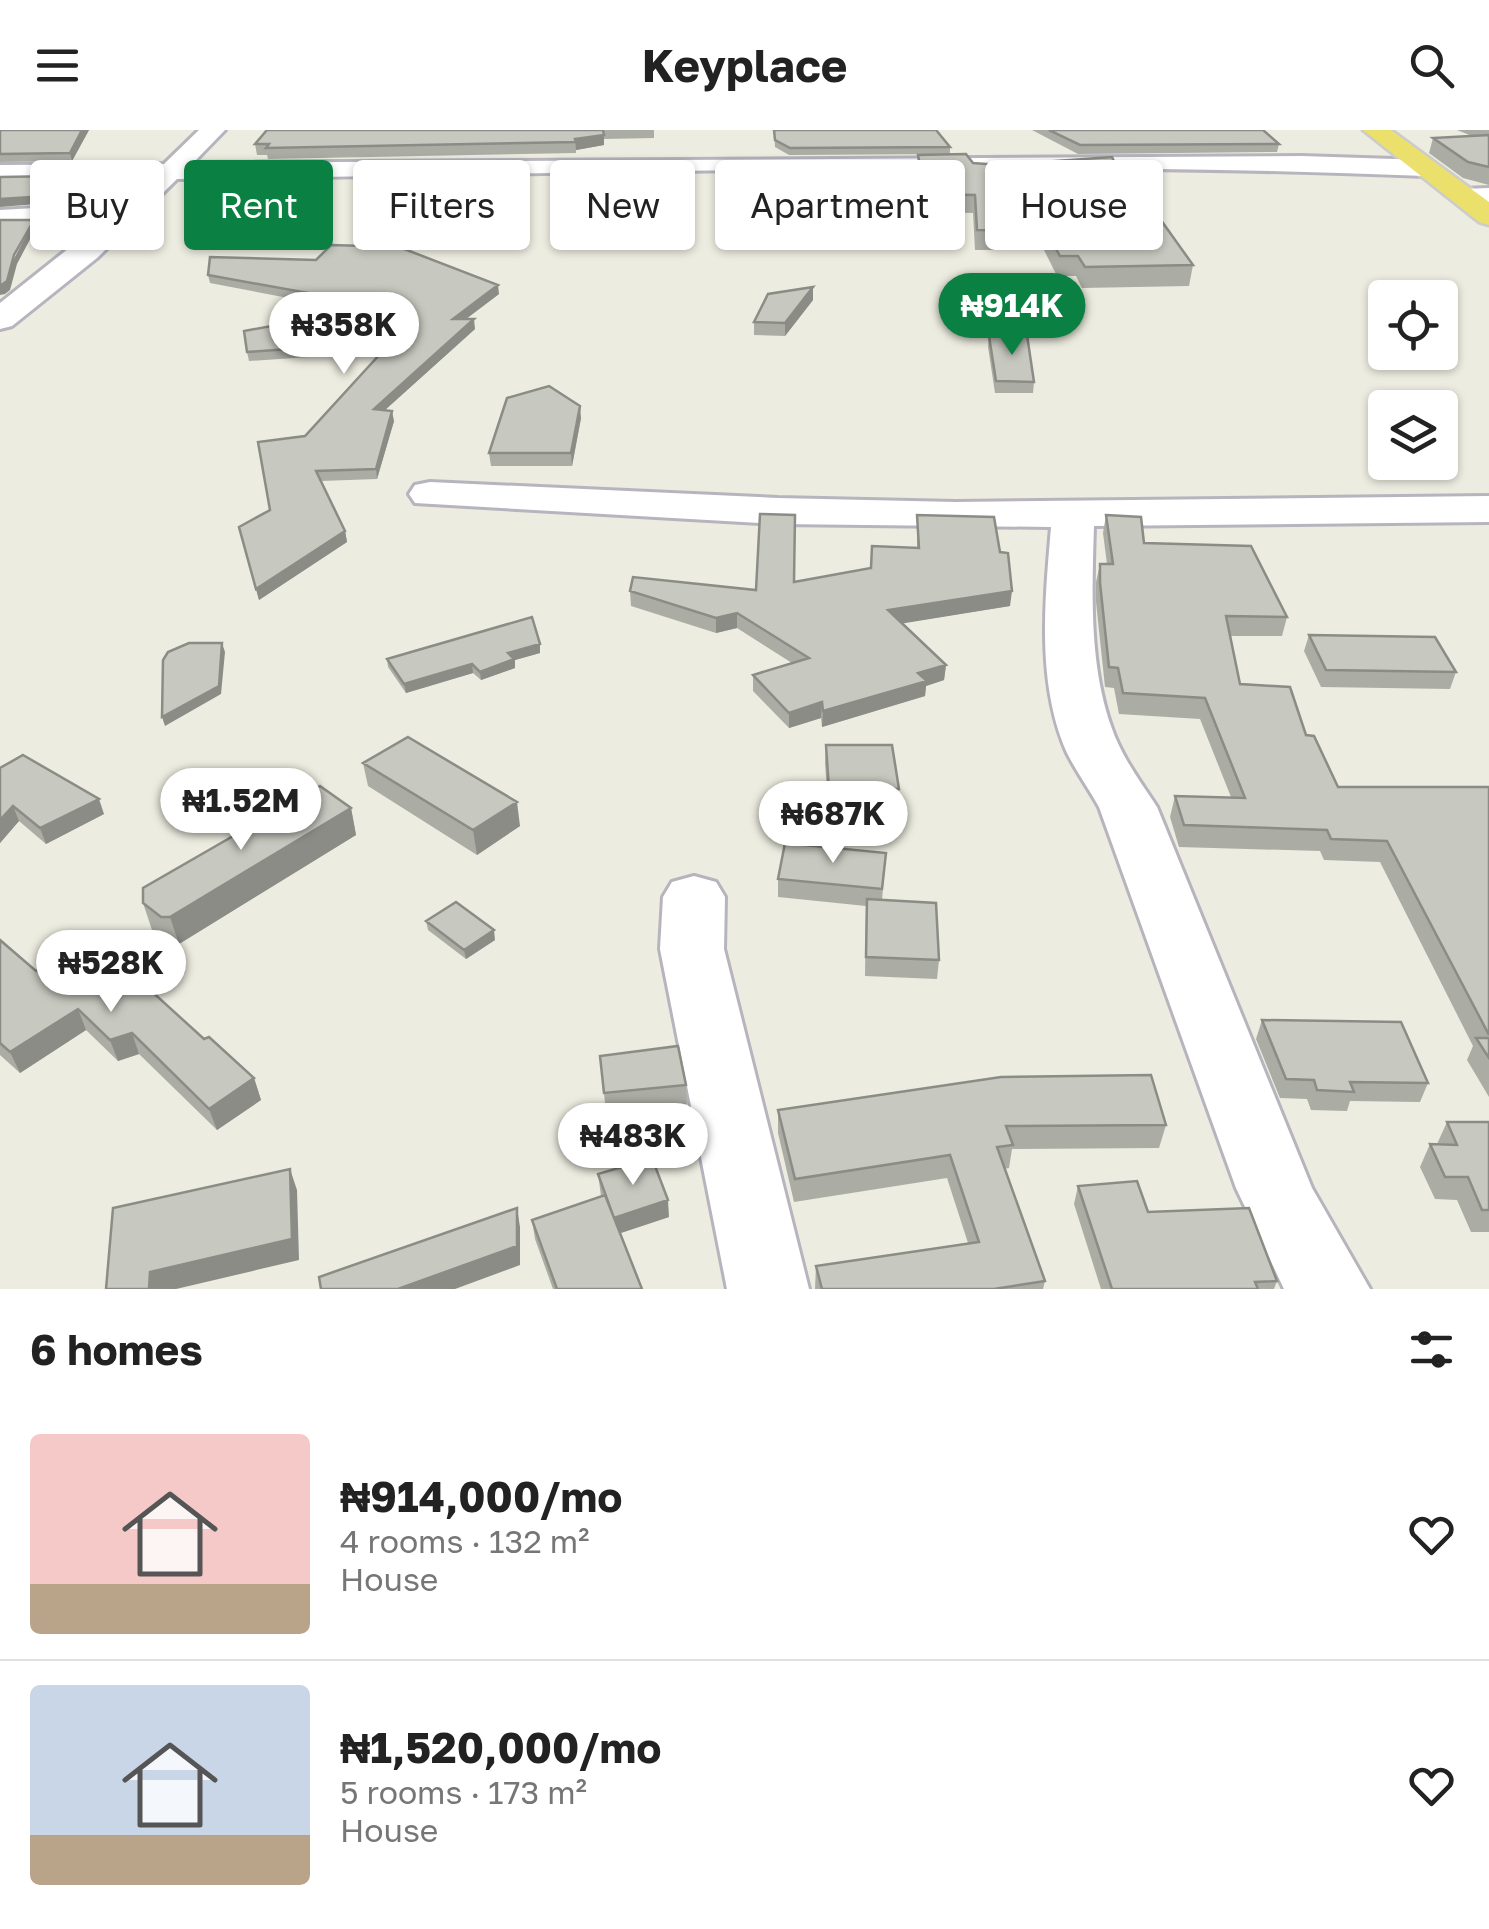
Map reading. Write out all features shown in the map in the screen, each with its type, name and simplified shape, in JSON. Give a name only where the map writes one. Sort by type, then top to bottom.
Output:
[{"type":"highway","points":[[1371,131],[1476,197],[1489,216]]},
{"type":"street","points":[[164,181],[213,130]]},
{"type":"street","points":[[1035,130],[1048,160]]},
{"type":"street","points":[[765,136],[767,160]]},
{"type":"street","points":[[0,173],[174,172],[498,158],[715,164]]},
{"type":"street","points":[[1163,164],[1425,168]]},
{"type":"street","points":[[0,218],[30,216]]},
{"type":"street","points":[[0,318],[89,250]]},
{"type":"street","points":[[430,494],[778,512],[1489,510]]},
{"type":"street","points":[[1073,513],[1066,604],[1082,717],[1095,752],[1128,807],[1274,1188],[1296,1236],[1329,1289]]},
{"type":"street","points":[[694,896],[692,949],[768,1289]]},
{"type":"building","points":[[0,130],[82,130],[70,153],[0,154]]},
{"type":"building","points":[[267,130],[603,130],[604,135],[575,139],[576,142],[266,148],[269,144],[255,144]]},
{"type":"building","points":[[774,130],[936,130],[950,147],[790,148],[775,140]]},
{"type":"building","points":[[1049,130],[1263,130],[1279,144],[1080,145]]},
{"type":"building","points":[[1489,135],[1489,167],[1468,162],[1433,138]]},
{"type":"building","points":[[966,154],[973,163],[985,164],[985,230],[977,230],[975,195],[965,195],[965,160],[919,160],[918,155]]},
{"type":"building","points":[[1112,157],[1113,160],[1070,160]]},
{"type":"building","points":[[30,176],[30,197],[0,199],[0,177]]},
{"type":"building","points":[[0,220],[30,220],[7,281],[0,286]]},
{"type":"building","points":[[1163,223],[1193,265],[1085,267],[1078,256],[1060,256],[1057,250],[1163,250]]},
{"type":"building","points":[[333,245],[353,246],[353,250],[407,250],[498,285],[453,319],[474,319],[374,409],[392,411],[376,469],[316,471],[345,531],[256,589],[239,527],[270,510],[258,442],[305,436],[391,342],[247,352],[244,331],[380,306],[208,275],[210,257],[316,260],[326,250],[333,250]]},
{"type":"building","points":[[813,287],[785,323],[754,322],[768,294]]},
{"type":"building","points":[[1027,335],[1034,382],[996,381],[989,336]]},
{"type":"building","points":[[549,386],[580,406],[571,453],[489,453],[507,398]]},
{"type":"building","points":[[760,514],[795,515],[794,582],[871,568],[872,546],[919,548],[917,515],[994,517],[1000,552],[1008,553],[1012,591],[888,610],[946,665],[918,673],[927,681],[823,711],[822,702],[789,713],[753,675],[809,658],[737,613],[716,618],[630,591],[633,577],[756,590]]},
{"type":"building","points":[[1106,515],[1141,517],[1144,543],[1251,546],[1287,617],[1226,616],[1240,684],[1290,687],[1306,735],[1314,736],[1338,787],[1489,787],[1489,1035],[1387,841],[1331,839],[1327,830],[1184,825],[1175,796],[1245,798],[1205,698],[1123,693],[1118,668],[1109,667],[1100,583],[1100,564],[1113,564]]},
{"type":"building","points":[[532,617],[540,644],[508,653],[514,659],[480,672],[472,664],[404,684],[387,659]]},
{"type":"building","points":[[1309,635],[1435,637],[1456,672],[1326,670]]},
{"type":"building","points":[[189,643],[222,643],[219,686],[162,717],[163,660],[168,652]]},
{"type":"building","points":[[408,737],[517,802],[473,830],[363,763]]},
{"type":"building","points":[[826,745],[892,745],[899,789],[829,789]]},
{"type":"building","points":[[23,755],[99,799],[40,828],[13,806],[0,820],[0,768]]},
{"type":"building","points":[[320,786],[351,808],[170,917],[161,917],[143,903],[143,888]]},
{"type":"building","points":[[785,843],[886,853],[882,889],[778,879]]},
{"type":"building","points":[[867,899],[936,903],[939,960],[866,957]]},
{"type":"building","points":[[456,902],[494,930],[464,950],[426,921]]},
{"type":"building","points":[[93,938],[204,1039],[209,1037],[254,1078],[209,1109],[132,1033],[110,1040],[78,1009],[10,1052],[0,1043],[0,940],[36,971]]},
{"type":"building","points":[[1262,1020],[1401,1022],[1428,1083],[1350,1082],[1354,1092],[1317,1090],[1314,1080],[1286,1079]]},
{"type":"building","points":[[1476,1038],[1489,1038],[1489,1058]]},
{"type":"building","points":[[678,1046],[686,1085],[604,1093],[600,1056]]},
{"type":"building","points":[[1151,1075],[1166,1125],[1006,1126],[1013,1145],[997,1147],[1045,1281],[994,1289],[822,1289],[816,1266],[979,1242],[950,1155],[795,1179],[778,1110],[1001,1077]]},
{"type":"building","points":[[1447,1122],[1489,1122],[1489,1210],[1482,1210],[1468,1177],[1445,1177],[1430,1144],[1457,1145]]},
{"type":"building","points":[[652,1158],[668,1200],[614,1218],[598,1174]]},
{"type":"building","points":[[290,1169],[292,1239],[150,1272],[149,1289],[106,1289],[113,1208]]},
{"type":"building","points":[[1137,1181],[1148,1212],[1249,1208],[1277,1281],[1255,1282],[1258,1289],[1112,1289],[1078,1186]]},
{"type":"building","points":[[605,1195],[642,1289],[557,1289],[532,1220]]},
{"type":"building","points":[[517,1208],[517,1246],[398,1289],[321,1289],[319,1277]]}]
